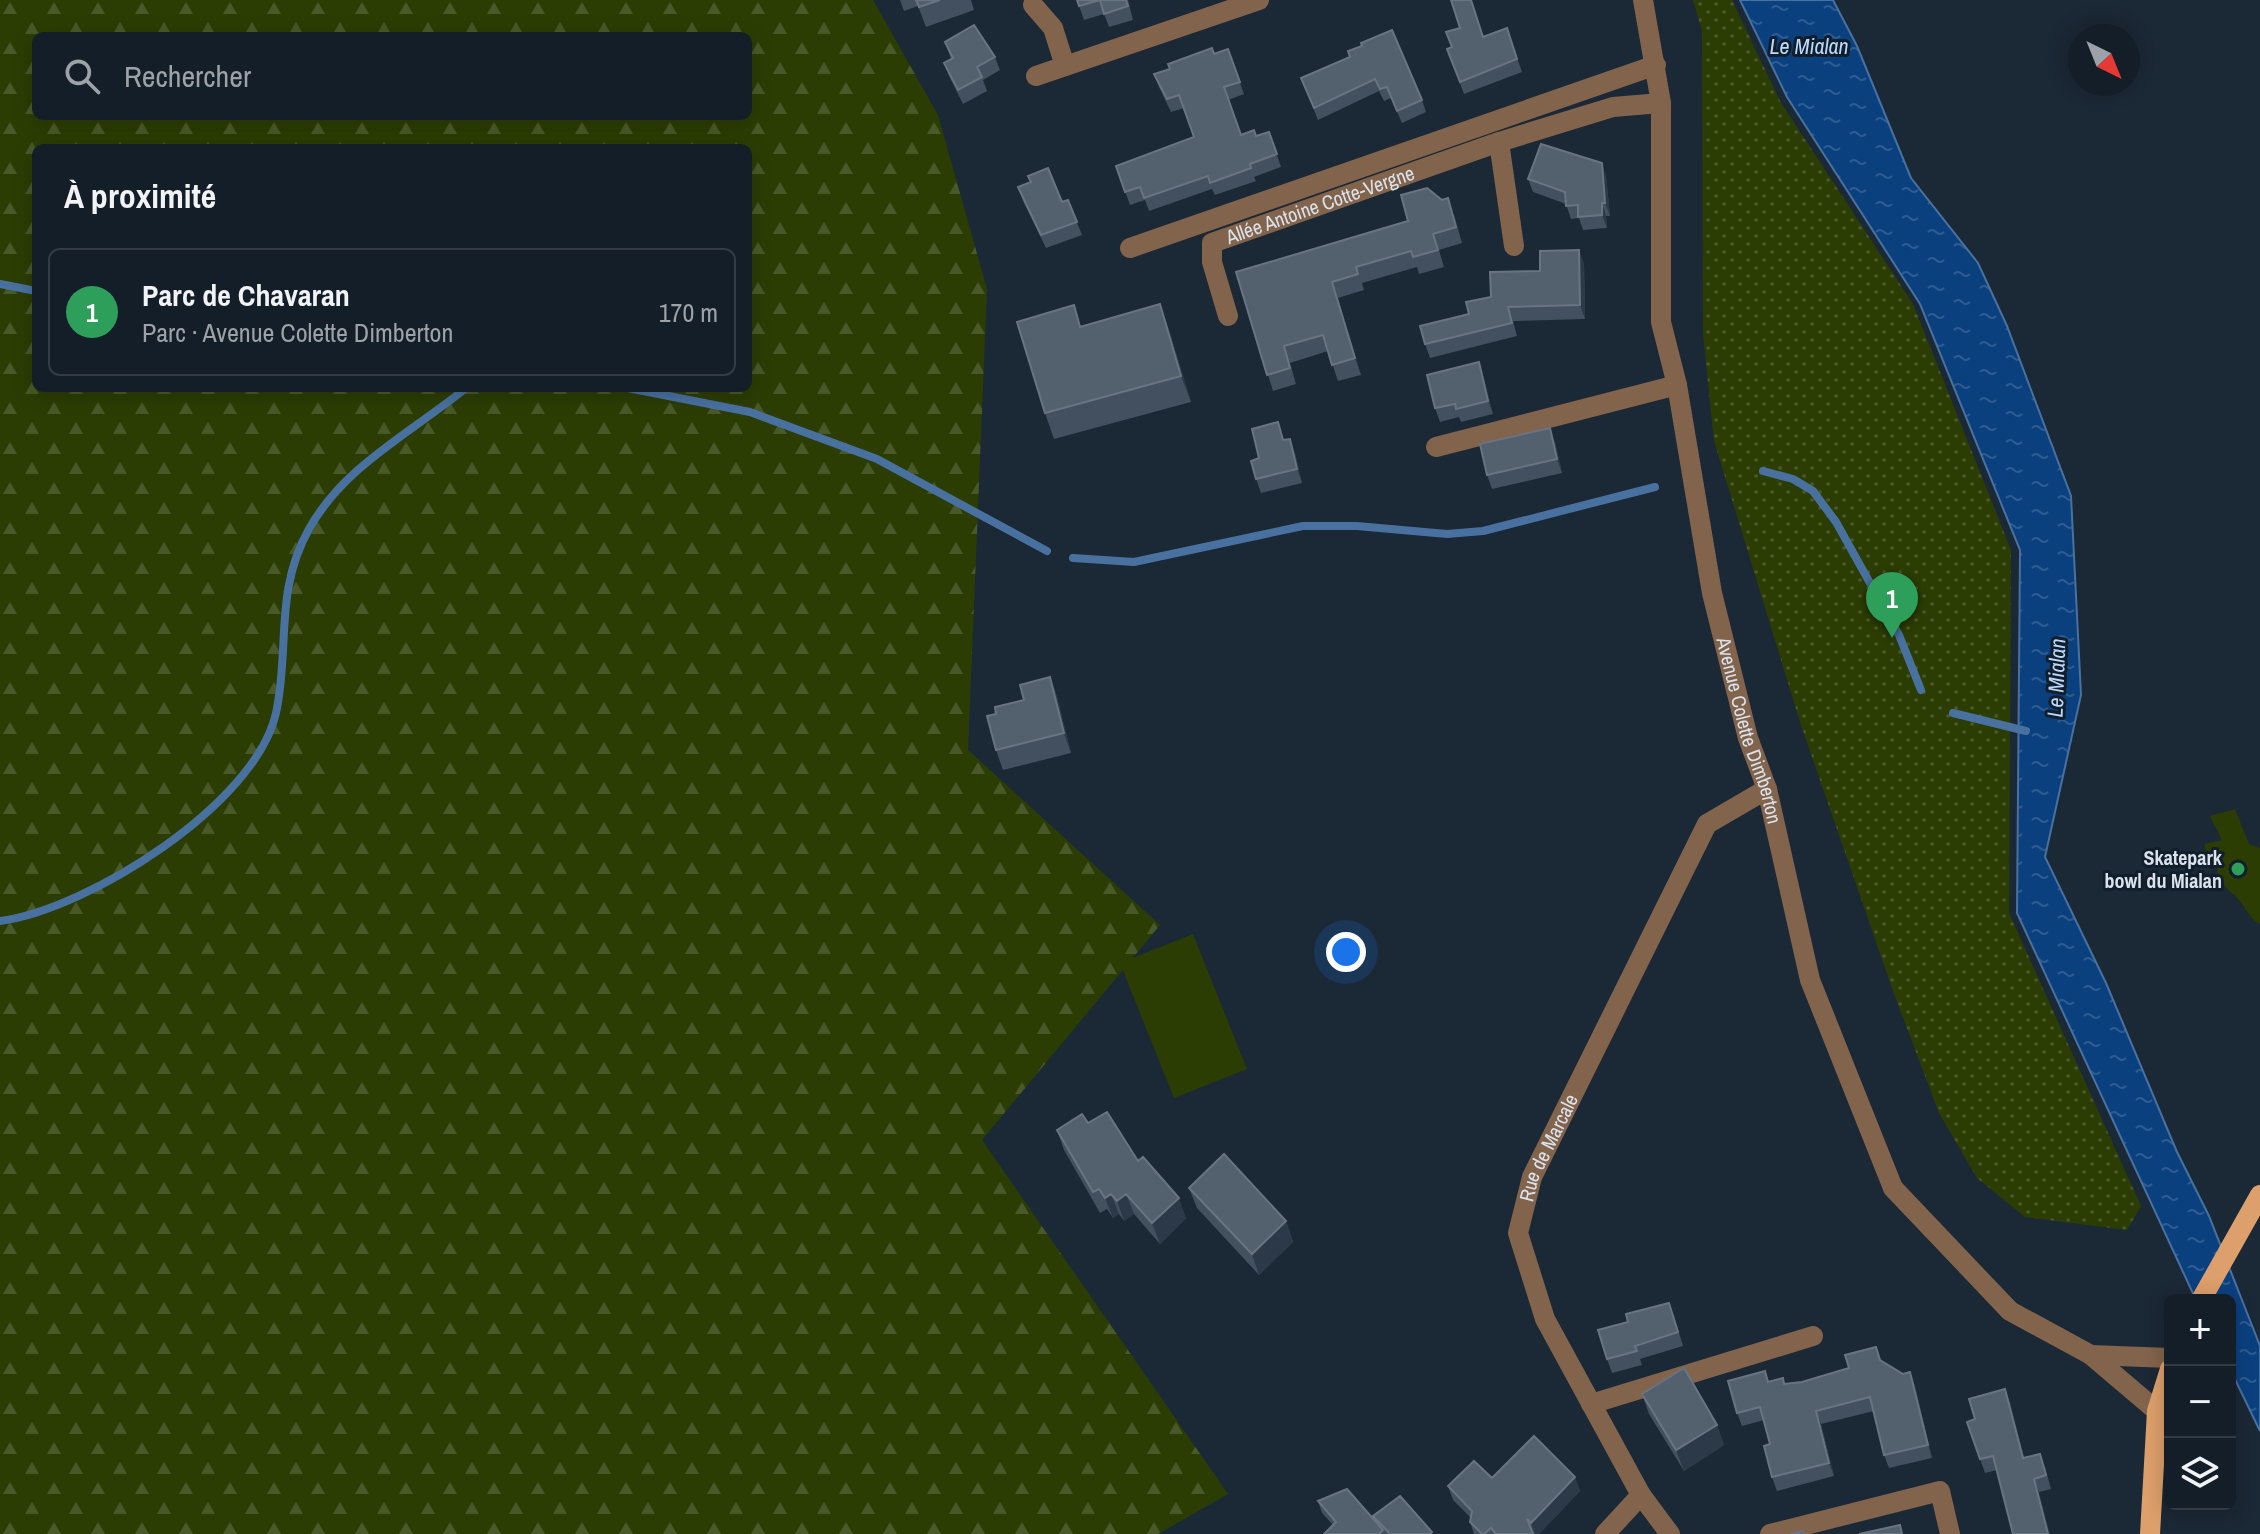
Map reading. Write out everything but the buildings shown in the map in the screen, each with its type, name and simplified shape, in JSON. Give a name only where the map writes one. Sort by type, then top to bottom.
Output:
[{"type":"main road","points":[[2204,1294],[2260,1195]]},
{"type":"main road","points":[[2150,1534],[2157,1411],[2164,1388]]},
{"type":"street","points":[[1036,76],[1259,0]]},
{"type":"street","name":"Avenue Colette Dimberton","points":[[1643,0],[1661,103],[1661,322],[1677,385],[1712,593],[1748,738],[1767,789],[1810,980],[1893,1188],[2010,1311],[2091,1355],[2157,1411]]},
{"type":"street","points":[[1033,5],[1053,28],[1065,66]]},
{"type":"street","points":[[1130,248],[1656,65]]},
{"type":"street","name":"Allée Antoine Cotte-Vergne","points":[[1228,316],[1212,262],[1212,243],[1499,142],[1613,107],[1661,103]]},
{"type":"street","points":[[1499,142],[1514,246]]},
{"type":"street","points":[[1436,447],[1677,385]]},
{"type":"street","name":"Rue de Marcale","points":[[1670,1534],[1641,1495],[1545,1319],[1518,1233],[1532,1177],[1707,824],[1767,789]]},
{"type":"street","points":[[1591,1404],[1813,1336]]},
{"type":"street","name":"Avenue Colette Dimberton","points":[[2091,1355],[2164,1358]]},
{"type":"street","points":[[1770,1534],[1940,1491],[1950,1534]]},
{"type":"street","points":[[1605,1534],[1641,1495]]},
{"type":"green space","points":[[0,0],[873,0],[938,115],[987,289],[968,750],[1160,925],[982,1140],[1228,1494],[1158,1534],[0,1534]]},
{"type":"green space","points":[[1693,0],[1732,0],[1780,101],[1913,304],[2011,550],[2009,913],[2141,1206],[2127,1230],[2025,1217],[1977,1178],[1939,1113],[1893,991],[1801,725],[1714,441],[1703,334],[1702,31]]},
{"type":"green space","name":"Skatepark bowl du Mialan","points":[[2235,809],[2249,844],[2260,848],[2260,924],[2221,882],[2217,872],[2219,858],[2210,865],[2204,844],[2222,840],[2210,816]]},
{"type":"green space","points":[[1193,934],[1247,1069],[1174,1098],[1120,963]]},
{"type":"water","name":"Le Mialan","points":[[1740,0],[1833,0],[1857,46],[1911,178],[1978,263],[2007,326],[2071,496],[2081,695],[2045,857],[2106,983],[2177,1152],[2209,1216],[2260,1346],[2260,1431],[2236,1381],[2236,1294],[2193,1294],[2017,913],[2020,550],[1920,304],[1787,97]]},
{"type":"waterway","points":[[0,284],[32,290]]},
{"type":"waterway","points":[[0,921],[36,913],[77,897],[120,874],[163,847],[203,816],[237,782],[262,748],[276,713],[291,575],[309,529],[324,507],[360,468],[461,392]]},
{"type":"waterway","points":[[648,392],[750,412],[877,459],[1047,551]]},
{"type":"waterway","points":[[1763,471],[1793,479],[1813,491],[1836,522],[1899,635],[1921,690]]},
{"type":"waterway","points":[[1073,558],[1134,562],[1303,526],[1357,526],[1447,534],[1483,531],[1655,487]]},
{"type":"waterway","points":[[1953,713],[2026,731]]},
{"type":"place","name":"Parc de Chavaran","points":[[1892,638]]},
{"type":"place","name":"Skatepark bowl du Mialan","points":[[2238,869]]}]
